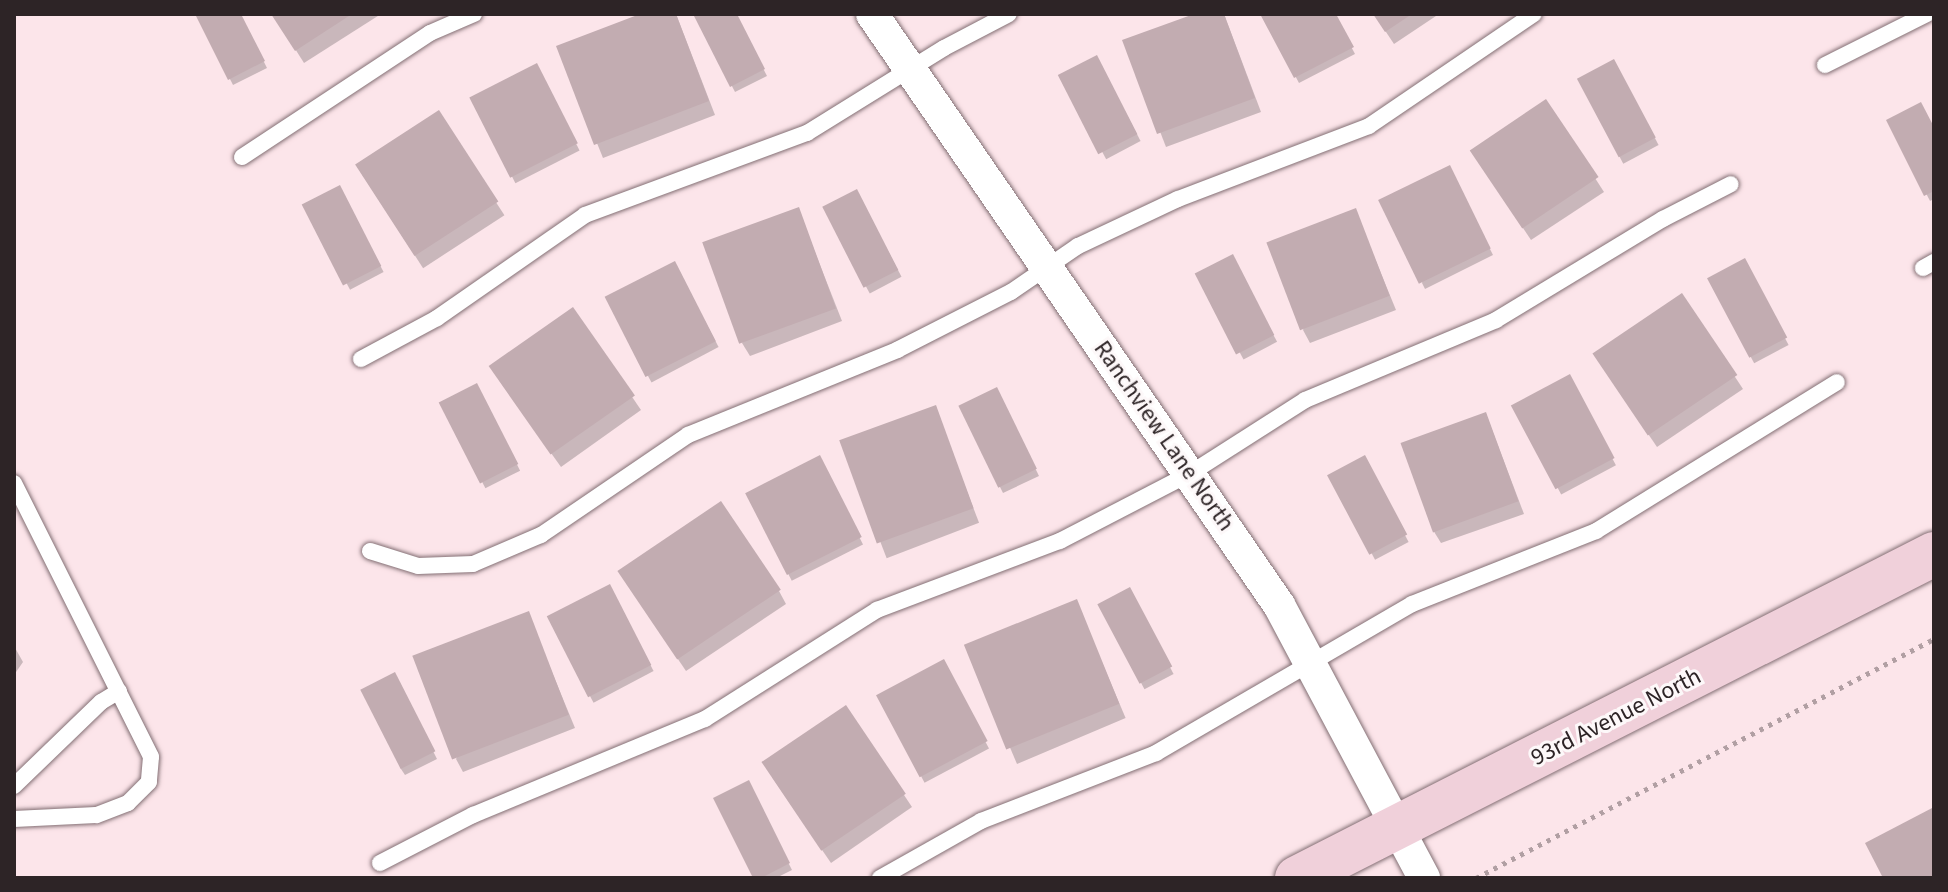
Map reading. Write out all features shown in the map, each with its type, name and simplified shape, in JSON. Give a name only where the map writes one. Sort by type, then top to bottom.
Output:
[{"type":"main road","name":"93rd Avenue North","points":[[1297,878],[1934,554]]},
{"type":"street","name":"Ranchview Lane North","points":[[872,14],[1279,605],[1424,878]]},
{"type":"lane","points":[[242,157],[430,33],[474,14]]},
{"type":"lane","points":[[361,359],[437,318],[585,215],[807,133],[1009,14]]},
{"type":"lane","points":[[370,551],[418,566],[473,564],[541,535],[688,435],[897,350],[1011,292],[1078,246],[1178,199],[1369,126],[1534,14]]},
{"type":"lane","points":[[1825,65],[1927,14]]},
{"type":"lane","points":[[380,863],[473,815],[705,719],[877,610],[1060,541],[1191,473],[1305,400],[1496,320],[1663,219],[1731,184]]},
{"type":"lane","points":[[880,878],[981,821],[1156,753],[1412,604],[1596,531],[1837,382]]},
{"type":"lane","points":[[14,483],[151,757],[149,782],[128,803],[96,815],[14,819]]},
{"type":"lane","points":[[14,786],[101,702],[119,691]]},
{"type":"path","points":[[1476,878],[1934,639]]},
{"type":"building","points":[[195,14],[241,14],[265,61],[228,80]]},
{"type":"building","points":[[271,14],[352,14],[295,51]]},
{"type":"building","points":[[640,14],[676,14],[709,101],[594,145],[556,46]]},
{"type":"building","points":[[693,14],[737,14],[765,69],[730,87]]},
{"type":"building","points":[[1194,14],[1224,14],[1255,98],[1157,134],[1122,40]]},
{"type":"building","points":[[1260,14],[1336,14],[1354,47],[1294,78]]},
{"type":"building","points":[[1373,14],[1412,14],[1385,32]]},
{"type":"building","points":[[1097,55],[1137,134],[1098,154],[1058,75]]},
{"type":"building","points":[[1614,59],[1656,138],[1619,157],[1577,79]]},
{"type":"building","points":[[537,63],[578,143],[510,178],[469,98]]},
{"type":"building","points":[[1546,99],[1599,177],[1522,228],[1470,150]]},
{"type":"building","points":[[1921,102],[1934,127],[1934,191],[1924,196],[1886,120]]},
{"type":"building","points":[[439,110],[498,201],[414,256],[355,164]]},
{"type":"building","points":[[1450,165],[1491,249],[1419,284],[1378,200]]},
{"type":"building","points":[[340,185],[381,266],[343,286],[302,205]]},
{"type":"building","points":[[857,189],[898,270],[864,288],[822,207]]},
{"type":"building","points":[[799,207],[836,308],[739,344],[702,242]]},
{"type":"building","points":[[1356,208],[1390,296],[1300,330],[1266,242]]},
{"type":"building","points":[[1233,254],[1274,335],[1236,355],[1195,274]]},
{"type":"building","points":[[1745,258],[1787,337],[1749,358],[1707,278]]},
{"type":"building","points":[[675,261],[716,341],[645,377],[605,297]]},
{"type":"building","points":[[1682,293],[1737,375],[1648,435],[1592,353]]},
{"type":"building","points":[[573,307],[635,395],[551,455],[489,366]]},
{"type":"building","points":[[1570,374],[1615,458],[1555,489],[1511,405]]},
{"type":"building","points":[[477,383],[518,464],[480,484],[439,403]]},
{"type":"building","points":[[997,387],[1037,469],[998,488],[958,406]]},
{"type":"building","points":[[936,405],[974,508],[877,544],[839,440]]},
{"type":"building","points":[[1486,412],[1518,501],[1433,532],[1400,443]]},
{"type":"building","points":[[820,455],[862,537],[787,575],[745,493]]},
{"type":"building","points":[[1365,455],[1407,534],[1369,555],[1327,475]]},
{"type":"building","points":[[721,501],[781,590],[677,660],[617,571]]},
{"type":"building","points":[[610,584],[651,665],[588,697],[547,616]]},
{"type":"building","points":[[1130,587],[1172,666],[1140,684],[1097,604]]},
{"type":"building","points":[[1077,599],[1119,704],[1006,749],[964,645]]},
{"type":"building","points":[[529,611],[569,715],[452,759],[412,656]]},
{"type":"building","points":[[944,659],[988,741],[920,777],[876,695]]},
{"type":"building","points":[[395,672],[435,751],[401,769],[360,690]]},
{"type":"building","points":[[846,705],[906,794],[821,851],[761,762]]},
{"type":"building","points":[[749,780],[790,863],[761,878],[753,878],[713,798]]},
{"type":"building","points":[[1934,807],[1934,878],[1883,878],[1865,843]]}]
